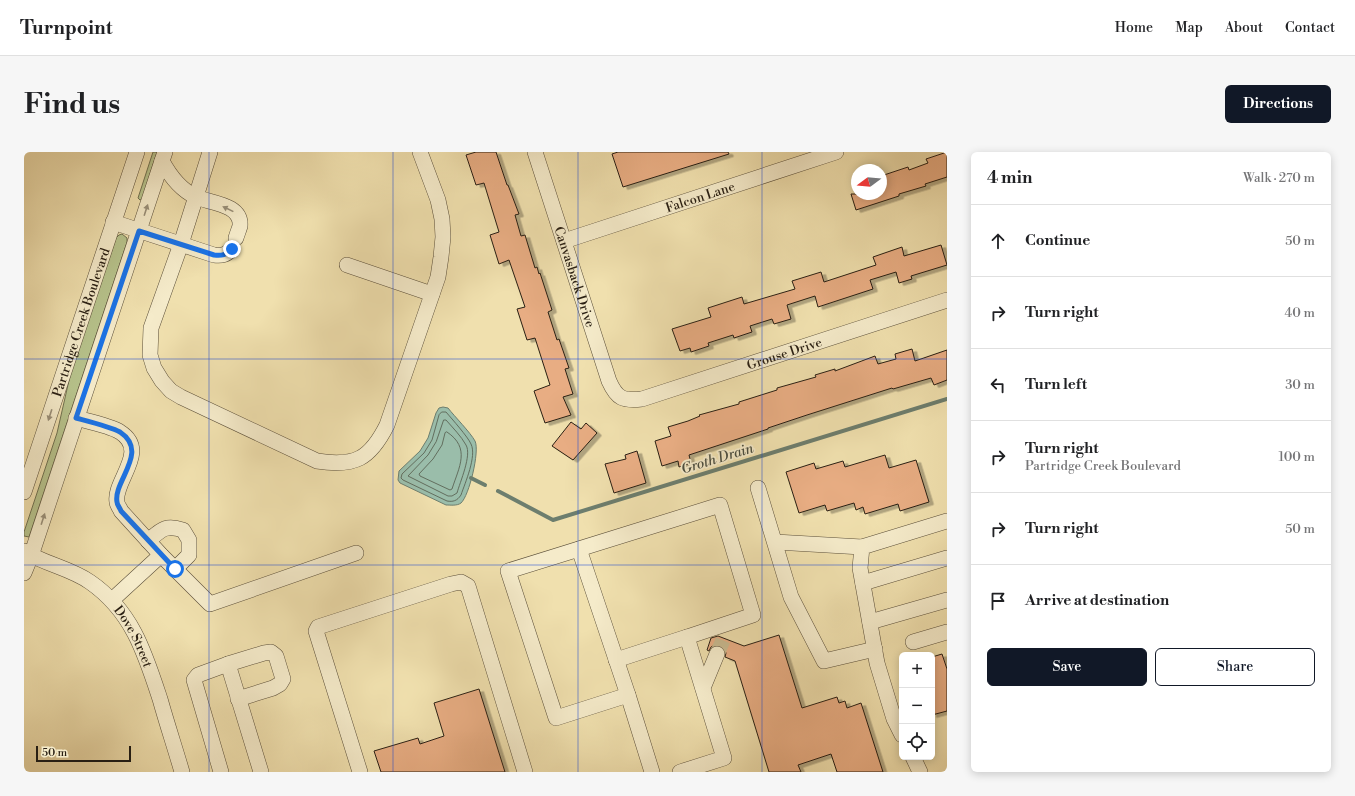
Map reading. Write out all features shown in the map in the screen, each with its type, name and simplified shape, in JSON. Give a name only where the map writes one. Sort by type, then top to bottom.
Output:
[{"type":"street","name":"Partridge Creek Boulevard","points":[[24,492],[137,152]]},
{"type":"street","points":[[210,152],[181,244],[151,328],[150,355],[154,368],[162,381],[171,391],[180,397],[317,461],[333,463],[349,462],[362,458],[372,450],[380,439],[387,425],[438,277],[443,237],[442,219],[438,200],[420,152]]},
{"type":"street","name":"Canvasback Drive","points":[[534,152],[609,381],[614,392],[621,398]]},
{"type":"street","name":"Falcon Lane","points":[[564,241],[836,152]]},
{"type":"street","name":"Partridge Creek Boulevard","points":[[24,573],[28,554],[76,418],[164,157]]},
{"type":"street","points":[[114,222],[214,255],[221,256],[227,254],[234,244],[240,226],[236,213],[231,209],[196,197],[183,189],[168,173],[164,157]]},
{"type":"street","points":[[347,265],[432,294]]},
{"type":"street","name":"Grouse Drive","points":[[621,398],[631,400],[642,399],[947,300]]},
{"type":"street","points":[[76,418],[120,432],[127,438],[131,447],[132,457],[118,493],[117,502],[121,511],[161,555],[210,604],[356,553]]},
{"type":"street","points":[[758,488],[791,597],[824,661],[875,649]]},
{"type":"street","points":[[616,660],[687,637],[722,632],[753,615],[720,505],[508,571],[556,718],[628,695]]},
{"type":"street","points":[[774,542],[862,547],[947,521]]},
{"type":"street","points":[[148,541],[162,530],[172,526],[183,530],[189,540],[189,554],[175,569]]},
{"type":"street","points":[[862,547],[860,568],[877,663],[894,719],[899,729]]},
{"type":"street","points":[[579,549],[652,772]]},
{"type":"street","name":"Dove Street","points":[[28,554],[83,578],[112,600],[129,623],[140,642],[148,662],[182,772]]},
{"type":"street","points":[[112,600],[161,555]]},
{"type":"street","points":[[863,583],[947,558]]},
{"type":"street","points":[[360,772],[316,631],[318,627],[461,582],[468,586],[525,772]]},
{"type":"street","points":[[870,622],[947,600]]},
{"type":"street","points":[[914,642],[947,632]]},
{"type":"street","points":[[680,772],[724,758],[687,637]]},
{"type":"street","points":[[221,772],[194,680],[198,675],[228,664],[271,652],[276,656],[283,679],[280,684],[274,688],[238,699]]},
{"type":"street","points":[[703,688],[717,654]]},
{"type":"street","points":[[228,664],[260,772]]},
{"type":"street","points":[[914,760],[920,772]]},
{"type":"green space","points":[[153,152],[157,152],[142,199],[140,200],[138,198]]},
{"type":"green space","points":[[122,234],[127,238],[127,242],[29,537],[24,536],[24,532],[57,433],[70,376],[116,238]]},
{"type":"water","points":[[439,408],[448,408],[473,437],[476,446],[475,463],[467,492],[461,503],[456,505],[446,505],[400,483],[398,480],[399,471],[420,451],[428,438],[436,413]]},
{"type":"building","points":[[476,152],[496,152],[519,214],[515,215],[521,236],[525,235],[535,268],[537,267],[539,274],[540,273],[552,310],[548,312],[557,340],[559,339],[569,368],[565,369],[573,394],[563,397],[571,415],[545,423],[534,391],[550,385],[535,338],[527,340],[517,309],[525,307],[509,260],[499,264],[490,235],[499,232],[484,183],[476,185],[466,155]]},
{"type":"building","points":[[618,152],[728,152],[729,154],[623,187],[612,154]]},
{"type":"building","points":[[947,152],[947,177],[925,184],[926,186],[899,194],[899,196],[887,200],[887,174],[908,167],[909,170],[928,163],[926,159]]},
{"type":"building","points":[[853,200],[887,200],[856,210]]},
{"type":"building","points":[[941,245],[947,265],[911,276],[912,279],[899,283],[896,272],[870,280],[873,289],[818,307],[815,296],[787,305],[791,319],[774,324],[772,319],[750,326],[752,332],[734,338],[733,335],[708,343],[709,346],[691,352],[690,348],[680,351],[672,329],[711,317],[708,308],[742,297],[744,304],[795,289],[792,281],[821,272],[824,282],[876,265],[873,257],[902,247],[904,256]]},
{"type":"building","points":[[912,349],[915,361],[947,350],[947,380],[934,385],[931,378],[893,389],[892,388],[689,455],[691,463],[679,467],[678,461],[662,466],[655,441],[671,436],[668,427],[688,421],[700,416],[699,415],[739,404],[739,402],[777,390],[777,388],[816,377],[815,375],[835,369],[835,371],[875,356],[878,364],[896,359],[895,354]]},
{"type":"building","points":[[571,422],[581,429],[586,423],[597,433],[573,460],[552,446]]},
{"type":"building","points":[[637,451],[646,483],[614,493],[605,464],[626,459],[625,455]]},
{"type":"building","points":[[885,455],[889,468],[916,460],[929,502],[900,511],[898,504],[865,514],[863,507],[856,510],[854,503],[827,511],[825,505],[799,513],[786,472],[814,463],[816,469],[843,461],[845,467]]},
{"type":"building","points":[[779,635],[802,708],[837,697],[839,703],[845,701],[847,708],[861,703],[883,772],[837,772],[831,754],[798,765],[801,772],[769,772],[735,661],[725,657],[726,653],[720,646],[715,645],[711,647],[709,651],[707,650],[711,638],[718,636],[744,646]]},
{"type":"building","points":[[942,654],[947,669],[947,711],[935,714],[935,688],[935,656]]},
{"type":"building","points":[[479,689],[505,772],[381,772],[374,751],[418,738],[420,744],[444,736],[434,703]]},
{"type":"waterway","name":"Groth Drain","points":[[498,491],[553,520],[947,399]]},
{"type":"waterway","name":"Groth Drain","points":[[471,478],[485,485]]},
{"type":"tunnel","points":[[717,654],[724,638]]},
{"type":"route","points":[[175,569],[121,511],[117,502],[118,493],[132,457],[131,447],[127,438],[120,432],[76,418],[139,231],[214,255],[221,256],[227,254],[232,249]]}]
